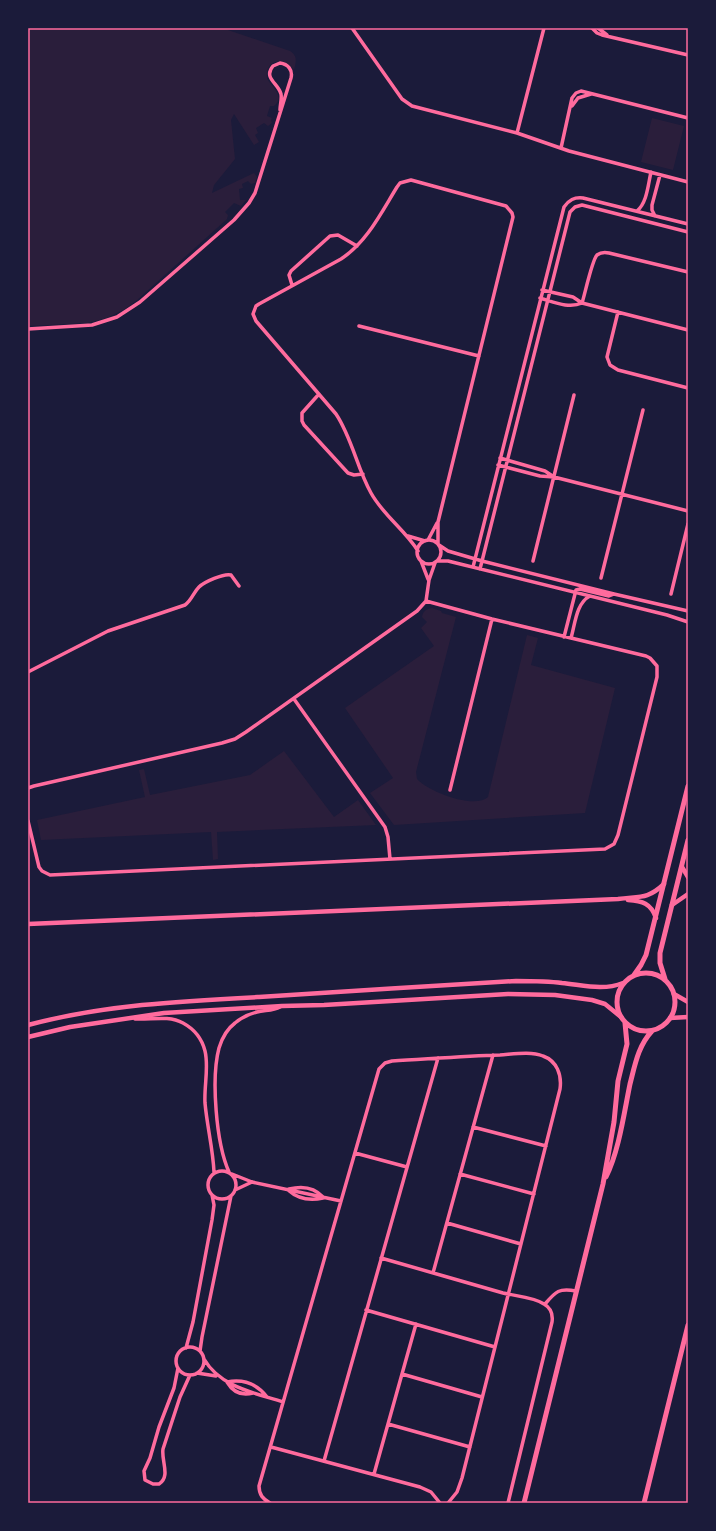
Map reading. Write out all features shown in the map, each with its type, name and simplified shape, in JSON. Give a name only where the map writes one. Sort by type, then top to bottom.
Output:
[{"type":"main road","points":[[634,975],[644,961],[688,786]]},
{"type":"main road","points":[[665,979],[660,964],[660,953],[688,840]]},
{"type":"main road","points":[[603,1184],[613,1160],[641,1046],[652,1031],[665,1024],[670,1018],[675,1006],[674,994],[670,984],[658,975],[650,972],[642,972],[634,975],[623,983],[618,991],[616,1000],[617,1009],[625,1023],[638,1030],[652,1031]]},
{"type":"main road","points":[[524,1503],[603,1184],[614,1122],[618,1081],[626,1044],[625,1023]]},
{"type":"main road","points":[[644,1503],[688,1325]]},
{"type":"street","points":[[352,28],[402,98],[408,104],[517,133],[561,148],[688,182]]},
{"type":"street","points":[[517,133],[544,28]]},
{"type":"street","points":[[592,28],[599,34],[688,55]]},
{"type":"street","points":[[598,28],[610,36]]},
{"type":"street","points":[[28,330],[83,327],[100,324],[117,317],[140,302],[234,220],[249,203],[259,182],[282,99],[280,92],[270,79],[269,74],[273,66],[280,63],[289,67],[292,75],[288,92],[280,110]]},
{"type":"street","points":[[561,148],[571,109],[572,98],[576,93],[585,91],[688,118]]},
{"type":"street","points":[[637,211],[643,204],[651,172]]},
{"type":"street","points":[[654,216],[652,205],[660,175]]},
{"type":"street","points":[[418,551],[420,545],[427,541],[438,522],[513,217],[510,209],[501,204],[416,181],[405,181],[397,187],[367,234],[357,246],[341,259],[256,306],[253,314],[254,318],[340,420],[374,498],[418,551],[429,580]]},
{"type":"street","points":[[473,567],[564,207],[570,200],[583,198],[688,224]]},
{"type":"street","points":[[480,569],[549,291],[571,210],[575,207],[585,206],[688,232]]},
{"type":"street","points":[[292,285],[290,275],[291,270],[330,236],[338,235],[357,246]]},
{"type":"street","points":[[582,303],[595,257],[601,252],[609,252],[688,272]]},
{"type":"street","points":[[542,290],[573,297],[582,303],[688,330]]},
{"type":"street","points":[[540,298],[571,306],[582,303]]},
{"type":"street","points":[[618,312],[607,357],[610,365],[618,370],[688,388]]},
{"type":"street","points":[[359,326],[479,356]]},
{"type":"street","points":[[319,394],[304,409],[302,413],[302,421],[348,472],[354,476],[363,474]]},
{"type":"street","points":[[533,561],[574,395]]},
{"type":"street","points":[[601,578],[643,410]]},
{"type":"street","points":[[500,458],[545,471],[554,477]]},
{"type":"street","points":[[498,465],[544,477],[554,477],[688,511]]},
{"type":"street","points":[[28,788],[229,741],[240,736],[417,611],[426,601],[429,580],[441,553],[439,545],[438,522]]},
{"type":"street","points":[[670,594],[688,524]]},
{"type":"street","points":[[405,534],[416,539],[433,541],[448,550],[482,561],[688,611]]},
{"type":"street","points":[[421,561],[428,564],[448,561],[667,615],[688,622]]},
{"type":"street","points":[[28,672],[108,631],[185,605],[191,600],[200,586],[224,575],[228,574],[233,576],[239,586]]},
{"type":"street","points":[[564,637],[578,589],[609,596],[614,594]]},
{"type":"street","points":[[571,638],[580,606],[583,600],[590,596]]},
{"type":"street","points":[[28,821],[39,867],[45,873],[50,875],[605,850],[614,844],[618,835],[657,676],[657,666],[654,662],[646,656],[492,619],[426,601]]},
{"type":"street","points":[[450,790],[492,619]]},
{"type":"street","points":[[294,699],[385,827],[388,837],[390,859]]},
{"type":"street","points":[[682,867],[688,877]]},
{"type":"street","points":[[28,924],[618,899],[646,896],[652,894],[664,884]]},
{"type":"street","points":[[672,905],[688,894]]},
{"type":"street","points":[[618,899],[643,902],[651,907],[656,918]]},
{"type":"street","points":[[28,1025],[56,1018],[115,1008],[176,1002],[516,981],[556,982],[602,988],[617,986],[623,983]]},
{"type":"street","points":[[28,1037],[70,1027],[164,1013],[282,1006],[324,1006],[508,994],[539,994],[599,1001],[611,1008],[621,1017]]},
{"type":"street","points":[[674,994],[688,1002]]},
{"type":"street","points":[[200,1352],[231,1196],[235,1190],[236,1183],[230,1173],[223,1152],[217,1112],[216,1079],[219,1047],[227,1031],[240,1019],[251,1014],[272,1010],[282,1006]]},
{"type":"street","points":[[670,1018],[688,1017]]},
{"type":"street","points":[[130,1018],[165,1018],[180,1021],[193,1030],[202,1042],[206,1057],[206,1113],[214,1172]]},
{"type":"street","points":[[270,1503],[263,1499],[259,1486],[378,1072],[382,1065],[388,1062],[438,1058],[539,1054],[549,1059],[557,1067],[561,1083],[460,1485],[453,1498],[448,1503]]},
{"type":"street","points":[[433,1273],[493,1055]]},
{"type":"street","points":[[324,1461],[438,1058]]},
{"type":"street","points":[[473,1127],[546,1146]]},
{"type":"street","points":[[355,1153],[407,1167]]},
{"type":"street","points":[[186,1348],[193,1322],[212,1220],[214,1205],[212,1195],[208,1189],[208,1182],[210,1176],[214,1172],[220,1170],[252,1182],[341,1201]]},
{"type":"street","points":[[460,1174],[534,1194]]},
{"type":"street","points":[[235,1190],[252,1182]]},
{"type":"street","points":[[212,1195],[221,1199],[231,1196]]},
{"type":"street","points":[[447,1223],[521,1244]]},
{"type":"street","points":[[381,1258],[545,1304],[551,1310],[553,1318],[508,1503]]},
{"type":"street","points":[[545,1304],[553,1294],[560,1290],[576,1292]]},
{"type":"street","points":[[366,1310],[495,1347]]},
{"type":"street","points":[[374,1474],[416,1324]]},
{"type":"street","points":[[190,1375],[180,1397],[163,1449],[162,1458],[165,1477],[159,1484],[150,1484],[145,1480],[144,1471],[150,1458],[159,1427],[174,1388],[178,1368],[177,1357],[181,1351],[186,1348],[195,1348],[200,1352],[204,1360],[218,1376],[227,1382],[283,1402]]},
{"type":"street","points":[[178,1368],[183,1373],[190,1375],[197,1373],[202,1369],[204,1360]]},
{"type":"street","points":[[197,1373],[218,1376]]},
{"type":"street","points":[[402,1374],[482,1397]]},
{"type":"street","points":[[227,1382],[238,1381],[250,1383],[260,1389],[268,1397]]},
{"type":"street","points":[[388,1424],[470,1447]]},
{"type":"street","points":[[271,1446],[426,1489],[436,1497],[440,1503]]},
{"type":"shaded area","points":[[28,28],[222,28],[290,51],[295,57],[296,62],[294,70],[285,63],[280,62],[276,62],[269,67],[267,78],[279,99],[274,106],[270,106],[267,116],[272,118],[272,123],[268,126],[264,123],[256,128],[258,133],[255,135],[259,142],[254,145],[234,114],[231,120],[235,159],[214,185],[212,193],[254,173],[257,177],[255,183],[251,184],[248,181],[242,184],[243,188],[239,189],[240,200],[246,200],[241,206],[234,203],[225,212],[228,215],[227,219],[136,301],[125,309],[107,318],[88,323],[28,326]]},
{"type":"shaded area","points":[[652,118],[684,126],[673,170],[641,162]]},
{"type":"shaded area","points":[[432,608],[456,617],[416,772],[417,779],[430,789],[462,800],[482,800],[488,797],[527,635],[538,638],[531,665],[615,688],[585,813],[394,825],[370,793],[393,778],[345,708],[434,646],[421,628],[427,622],[422,617],[423,613]]},
{"type":"shaded area","points":[[284,751],[334,817],[358,800],[376,825],[217,832],[218,859],[213,860],[211,832],[41,840],[37,820],[145,797],[139,770],[144,769],[150,795],[250,775]]}]
